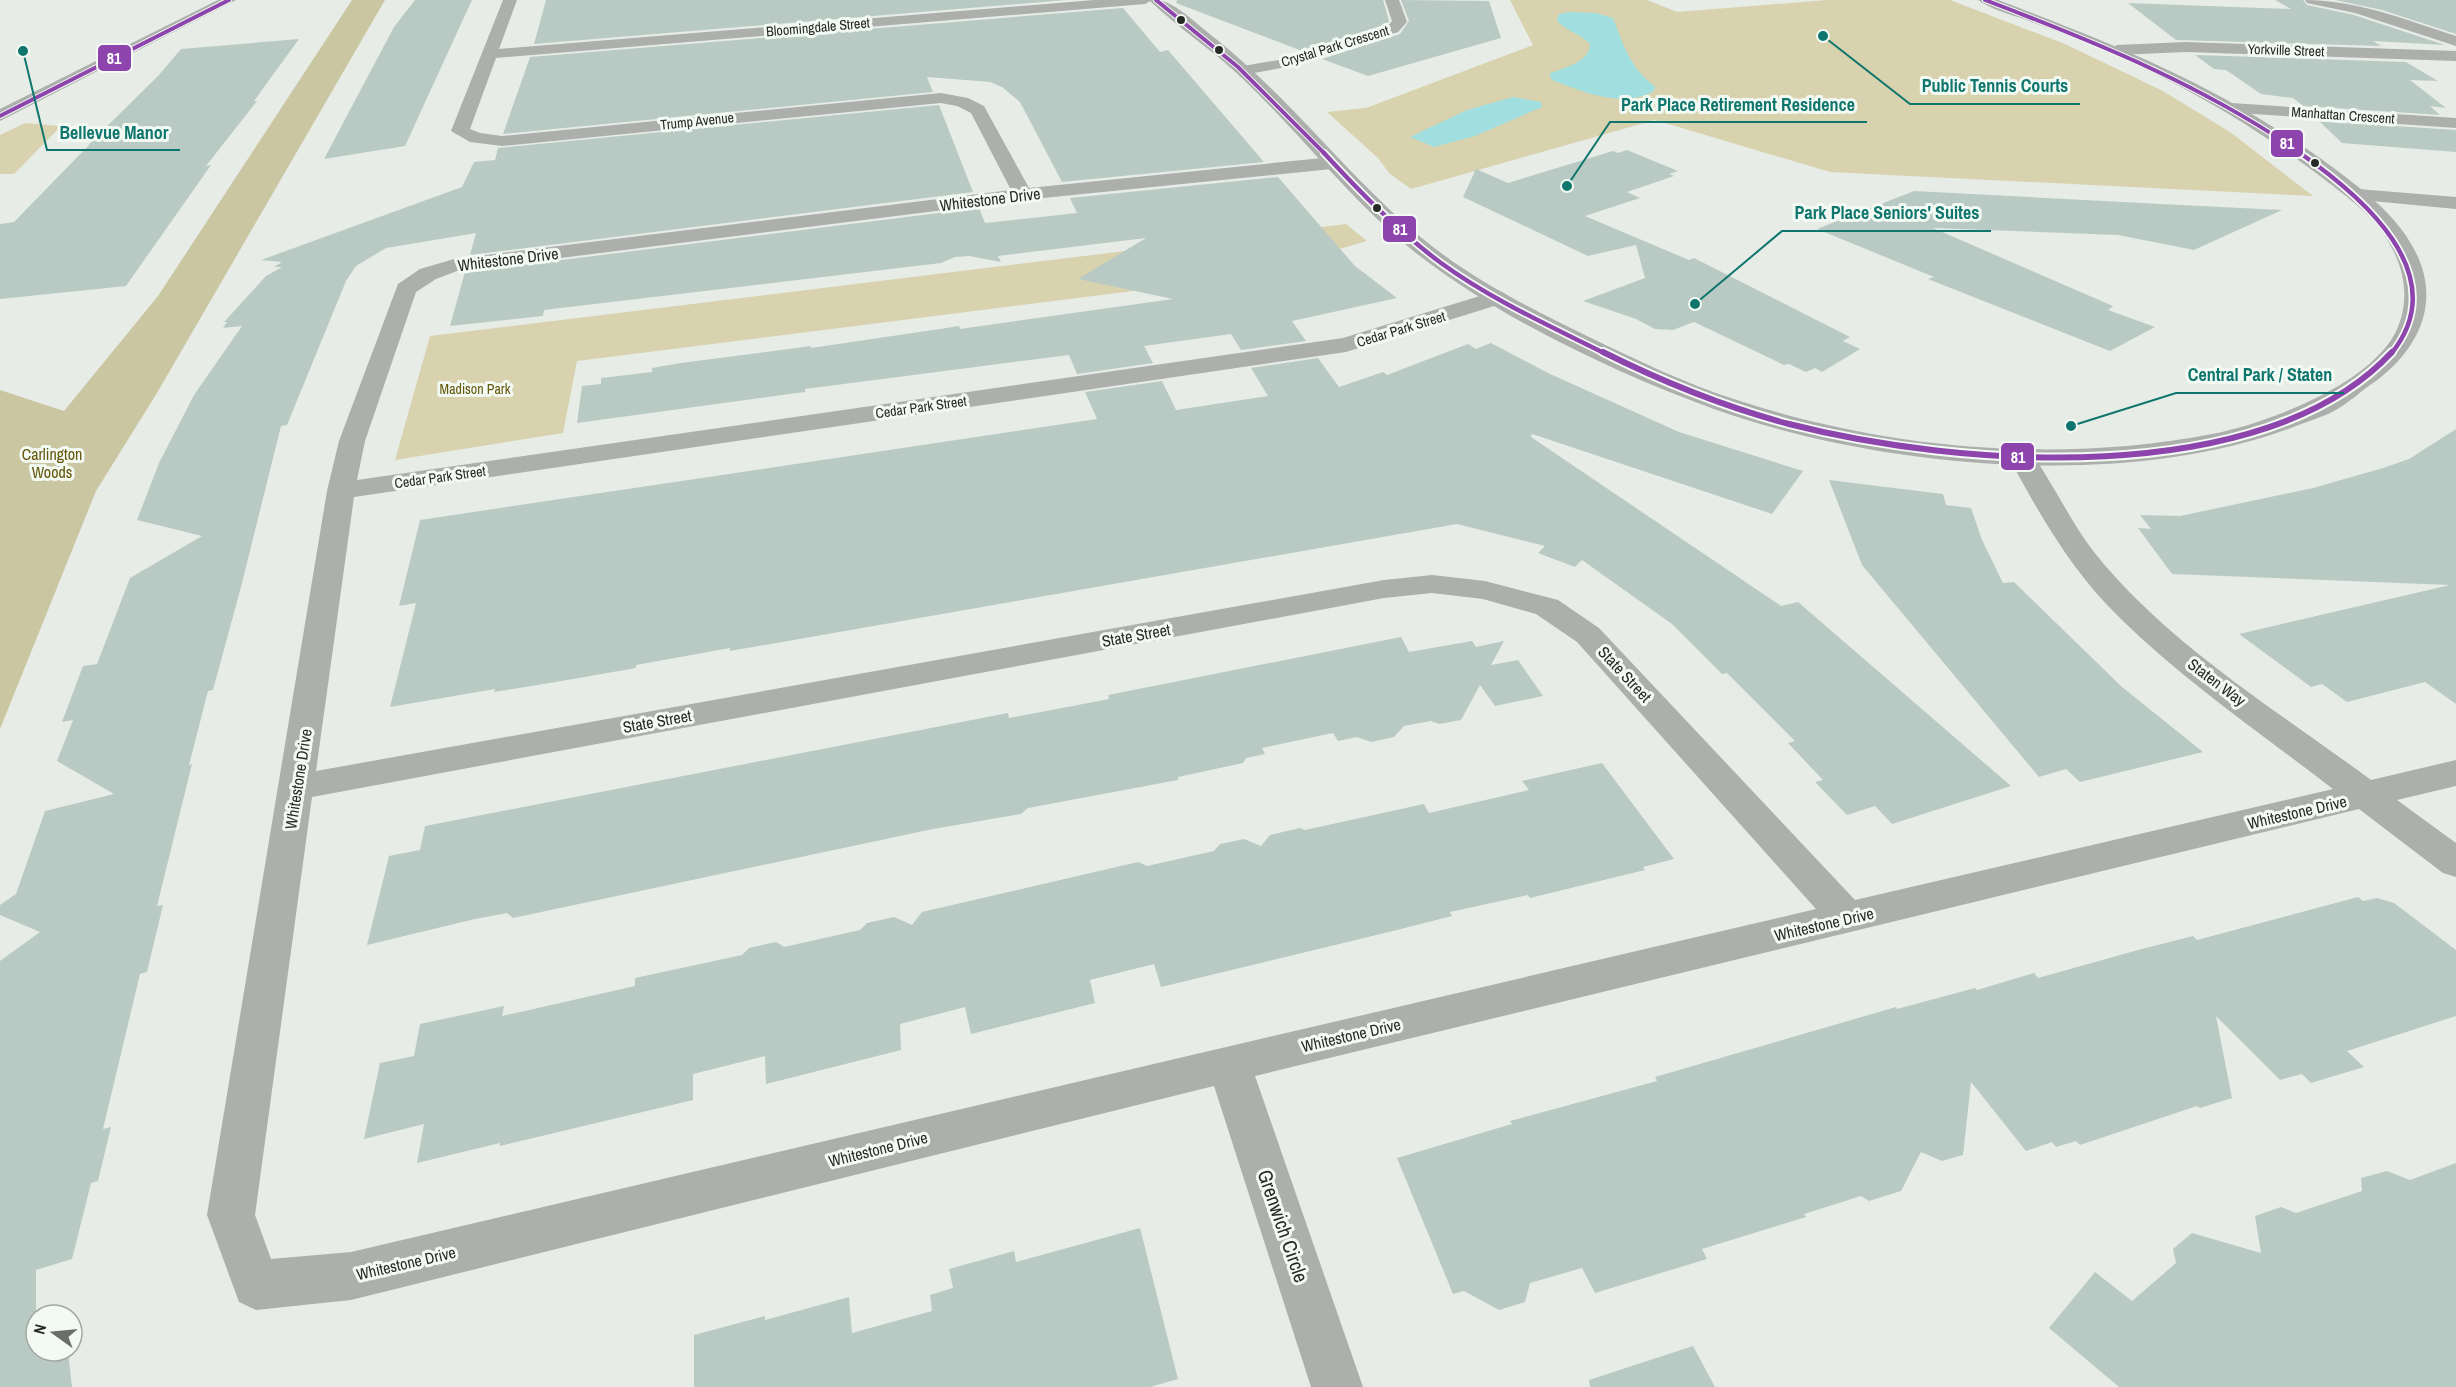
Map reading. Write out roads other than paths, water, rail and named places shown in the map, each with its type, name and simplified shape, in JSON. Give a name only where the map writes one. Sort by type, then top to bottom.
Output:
[{"type":"street","points":[[0,116],[229,0]]},
{"type":"street","name":"Trump Avenue","points":[[510,0],[460,131],[476,138],[502,141],[941,98],[963,102],[978,110],[1023,194]]},
{"type":"street","name":"Bloomingdale Street","points":[[490,54],[1145,0]]},
{"type":"street","points":[[1156,0],[1243,70],[1332,163],[1419,246],[1466,280],[1496,298],[1635,367],[1759,415],[1875,441],[2022,458],[2118,456],[2227,440],[2283,423],[2336,399],[2378,370],[2393,356],[2412,326],[2417,300],[2415,285],[2407,257],[2400,243],[2379,215],[2358,195],[2273,133],[2231,108],[2116,50],[1985,0]]},
{"type":"street","name":"Crystal Park Crescent","points":[[1243,70],[1286,63],[1393,29],[1400,21],[1392,0]]},
{"type":"street","points":[[2312,0],[2358,9],[2456,40]]},
{"type":"street","name":"Yorkville Street","points":[[2116,50],[2186,46],[2456,56]]},
{"type":"street","name":"Manhattan Crescent","points":[[2231,108],[2456,123]]},
{"type":"street","name":"Whitestone Drive","points":[[1332,163],[1023,194],[454,265],[428,274],[406,290],[352,441],[341,491],[231,1215],[256,1285],[351,1276],[1229,1064],[2456,773]]},
{"type":"street","points":[[2358,195],[2456,203]]},
{"type":"street","name":"Cedar Park Street","points":[[341,491],[1346,345],[1496,298]]},
{"type":"street","name":"Staten Way","points":[[2022,458],[2066,534],[2085,560],[2130,611],[2196,667],[2369,794],[2456,863]]},
{"type":"street","name":"State Street","points":[[297,787],[1384,589],[1432,584],[1485,590],[1547,607],[1588,635],[1848,918]]},
{"type":"street","name":"Grenwich Circle","points":[[1229,1064],[1337,1387]]},
{"type":"water","points":[[1596,13],[1613,18],[1629,56],[1640,72],[1655,86],[1654,91],[1629,99],[1616,99],[1590,94],[1552,80],[1549,74],[1575,64],[1589,50],[1590,44],[1557,21],[1559,14]]},
{"type":"water","points":[[1513,97],[1541,102],[1542,107],[1475,136],[1434,147],[1410,137],[1467,110]]},
{"type":"place","name":"Public Tennis Courts","points":[[1823,36]]},
{"type":"place","name":"Bellevue Manor","points":[[23,51]]},
{"type":"place","name":"Park Place Retirement Residence","points":[[1567,186]]},
{"type":"place","name":"Park Place Seniors' Suites","points":[[1695,304]]},
{"type":"place","name":"Central Park / Staten","points":[[2071,426]]},
{"type":"park label","name":"Madison Park","points":[[475,389]]},
{"type":"park label","name":"Carlington Woods","points":[[52,463]]}]
